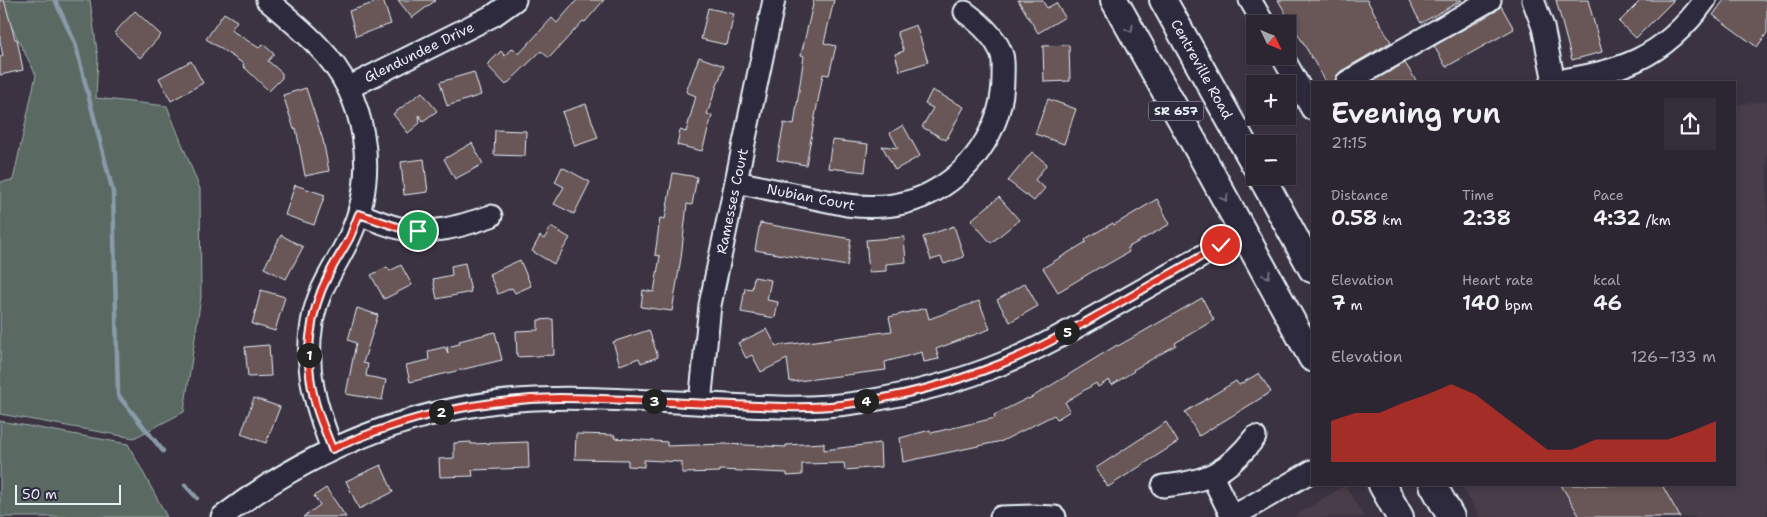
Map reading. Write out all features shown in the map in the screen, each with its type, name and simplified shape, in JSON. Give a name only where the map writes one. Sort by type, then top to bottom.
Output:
[{"type":"main road","name":"SR 657","points":[[1114,0],[1311,356]]},
{"type":"main road","name":"Centreville Road","points":[[1163,0],[1246,149]]},
{"type":"main road","points":[[1266,185],[1311,267]]},
{"type":"main road","points":[[1383,486],[1400,517]]},
{"type":"main road","points":[[1434,486],[1451,517]]},
{"type":"street","points":[[267,0],[319,46],[336,67],[348,88],[359,116],[364,138],[366,164],[364,190],[359,214],[350,238],[328,276],[318,298],[312,322],[309,348],[314,398],[332,449]]},
{"type":"street","name":"Glendundee Drive","points":[[348,88],[494,16],[515,0]]},
{"type":"street","name":"Ramesses Court","points":[[700,403],[710,306],[774,0]]},
{"type":"street","points":[[1250,0],[1259,15]]},
{"type":"street","points":[[1349,81],[1490,0]]},
{"type":"street","points":[[1533,0],[1543,27],[1553,81]]},
{"type":"street","points":[[1558,81],[1614,70],[1643,58],[1676,35],[1705,0]]},
{"type":"street","name":"Nubian Court","points":[[736,182],[847,205],[866,207],[893,205],[918,198],[935,191],[950,181],[963,170],[984,143],[998,112],[1003,87],[1003,62],[996,43],[984,28],[965,12]]},
{"type":"street","points":[[1288,65],[1311,103]]},
{"type":"street","points":[[359,214],[400,228],[418,231],[437,231],[457,227],[491,216]]},
{"type":"street","points":[[222,517],[278,478],[332,449],[396,424],[436,413],[485,404],[558,398],[799,407],[837,405],[902,395],[967,377],[1012,359],[1063,334],[1244,233]]},
{"type":"street","points":[[1163,486],[1185,484],[1212,476],[1236,459],[1256,437]]},
{"type":"street","points":[[1212,476],[1232,517],[1311,472]]},
{"type":"street","points":[[1001,517],[1056,517]]},
{"type":"shaded area","points":[[1767,101],[1767,517],[1480,517],[1462,486],[1736,486],[1736,105]]},
{"type":"shaded area","points":[[1346,486],[1364,517],[1294,517]]},
{"type":"green space","points":[[0,0],[90,0],[98,58],[96,98],[167,106],[200,189],[201,297],[184,412],[134,438],[0,414],[0,182],[13,180],[36,75],[0,4]]},
{"type":"green space","points":[[0,421],[128,444],[167,517],[0,517]]},
{"type":"building","points":[[0,0],[4,0],[15,39],[17,39],[23,70],[0,75],[0,56],[3,56],[0,41]]},
{"type":"building","points":[[383,0],[391,24],[356,36],[349,11]]},
{"type":"building","points":[[398,0],[436,0],[412,18]]},
{"type":"building","points":[[577,0],[604,0],[549,58],[541,51],[506,85],[487,65],[501,51],[505,56],[513,48],[519,54],[552,18],[557,23]]},
{"type":"building","points":[[814,0],[834,0],[824,43],[836,46],[829,75],[823,74],[806,165],[777,160],[784,123],[794,125],[804,56],[801,55]]},
{"type":"building","points":[[1018,0],[1042,0],[1047,8],[1056,3],[1065,17],[1038,33]]},
{"type":"building","points":[[1278,0],[1367,0],[1391,42],[1341,71],[1336,76],[1335,81],[1325,81],[1296,31],[1296,15],[1287,15]]},
{"type":"building","points":[[1408,0],[1462,0],[1421,23]]},
{"type":"building","points":[[1556,0],[1588,0],[1602,52],[1572,60]]},
{"type":"building","points":[[1641,0],[1674,0],[1636,38],[1619,22]]},
{"type":"building","points":[[1724,0],[1767,0],[1767,33],[1757,47],[1713,15]]},
{"type":"building","points":[[1501,6],[1514,29],[1446,67],[1434,46],[1496,11]]},
{"type":"building","points":[[708,8],[734,14],[727,45],[701,39]]},
{"type":"building","points":[[135,11],[161,35],[140,58],[114,33]]},
{"type":"building","points":[[224,13],[237,21],[231,30],[259,48],[263,44],[274,54],[268,61],[282,73],[282,78],[269,91],[243,66],[244,64],[206,39]]},
{"type":"building","points":[[916,25],[928,62],[900,71],[895,54],[904,51],[897,32]]},
{"type":"building","points":[[1069,45],[1070,81],[1044,82],[1043,46]]},
{"type":"building","points":[[699,57],[724,66],[707,114],[712,116],[702,151],[677,145],[680,130],[686,132],[696,96],[686,92]]},
{"type":"building","points":[[191,61],[203,83],[171,101],[159,78]]},
{"type":"building","points":[[1405,63],[1416,81],[1373,81]]},
{"type":"building","points":[[474,72],[481,95],[447,106],[440,82]]},
{"type":"building","points":[[306,88],[323,140],[329,171],[305,176],[296,128],[294,129],[283,95]]},
{"type":"building","points":[[932,90],[964,107],[946,140],[922,127],[933,108],[925,104]]},
{"type":"building","points":[[422,92],[437,111],[423,121],[419,115],[420,123],[408,133],[393,114]]},
{"type":"building","points":[[1048,99],[1076,109],[1064,144],[1035,134]]},
{"type":"building","points":[[586,104],[598,138],[575,146],[562,112]]},
{"type":"building","points":[[903,125],[920,156],[895,170],[882,146],[898,148],[890,133]]},
{"type":"building","points":[[495,130],[526,131],[525,156],[494,155]]},
{"type":"building","points":[[832,140],[868,144],[865,172],[828,168]]},
{"type":"building","points":[[472,143],[483,164],[455,179],[444,159]]},
{"type":"building","points":[[1032,152],[1047,164],[1035,180],[1045,188],[1034,201],[1008,181]]},
{"type":"building","points":[[424,159],[428,192],[404,195],[401,162]]},
{"type":"building","points":[[562,167],[590,182],[574,214],[554,204],[564,187],[555,182]]},
{"type":"building","points":[[673,173],[697,177],[692,205],[687,204],[681,258],[672,311],[641,307],[643,290],[654,292],[660,256],[655,255],[660,218],[665,219]]},
{"type":"building","points":[[295,185],[325,195],[314,225],[285,215]]},
{"type":"building","points":[[999,197],[1019,220],[991,243],[971,220]]},
{"type":"building","points":[[1157,199],[1170,224],[1127,248],[1129,252],[1058,292],[1043,268],[1086,242],[1085,239],[1113,223],[1114,225]]},
{"type":"building","points":[[760,223],[851,239],[847,266],[755,250]]},
{"type":"building","points":[[954,226],[964,257],[944,264],[941,257],[931,260],[923,237]]},
{"type":"building","points":[[551,227],[570,238],[554,264],[532,251],[540,236],[544,239]]},
{"type":"building","points":[[281,235],[303,247],[286,279],[264,268]]},
{"type":"building","points":[[904,237],[906,262],[886,264],[886,271],[869,272],[866,240]]},
{"type":"building","points":[[520,260],[531,286],[515,293],[512,288],[498,294],[489,274]]},
{"type":"building","points":[[465,263],[471,292],[437,299],[433,279],[452,275],[451,266]]},
{"type":"building","points":[[401,265],[412,285],[384,299],[371,275],[387,267],[390,271]]},
{"type":"building","points":[[754,277],[771,280],[767,300],[778,302],[775,318],[741,312],[745,288],[752,289]]},
{"type":"building","points":[[1025,283],[1038,306],[1010,322],[997,300]]},
{"type":"building","points":[[261,290],[285,297],[275,331],[252,324]]},
{"type":"building","points":[[1202,298],[1214,320],[1175,343],[1176,345],[1133,370],[1112,385],[1109,380],[1098,387],[1096,383],[1065,402],[1070,411],[1057,419],[1054,415],[1002,441],[903,462],[900,438],[930,430],[931,433],[995,418],[994,415],[1029,399],[1117,345]]},
{"type":"building","points":[[979,301],[990,329],[936,349],[939,359],[924,362],[922,352],[885,362],[886,370],[790,382],[787,359],[761,372],[752,355],[746,358],[738,343],[767,329],[776,346],[892,331],[889,317],[926,308],[929,319]]},
{"type":"building","points":[[357,308],[378,315],[363,363],[368,364],[366,376],[386,380],[382,400],[346,394],[356,343],[348,340]]},
{"type":"building","points":[[553,319],[554,355],[517,357],[516,331],[538,330],[538,320]]},
{"type":"building","points":[[649,330],[658,357],[641,363],[639,358],[620,365],[613,342]]},
{"type":"building","points":[[495,332],[502,360],[410,382],[406,365],[429,360],[428,351],[445,347],[448,353],[447,347],[460,344],[459,341]]},
{"type":"building","points":[[269,345],[271,376],[248,377],[245,347]]},
{"type":"building","points":[[1259,373],[1271,392],[1199,436],[1185,412],[1236,381],[1239,385]]},
{"type":"building","points":[[254,398],[280,407],[266,443],[241,434]]},
{"type":"building","points":[[1166,422],[1178,442],[1108,487],[1096,468]]},
{"type":"building","points":[[576,434],[615,435],[614,438],[667,442],[667,446],[725,444],[786,447],[786,445],[824,443],[824,450],[880,443],[881,467],[845,470],[844,463],[802,464],[802,475],[787,476],[787,473],[720,470],[720,472],[682,473],[682,462],[644,460],[644,467],[628,466],[628,460],[575,459]]},
{"type":"building","points":[[471,442],[471,444],[528,442],[529,468],[472,470],[473,476],[440,477],[439,459],[454,458],[454,443]]},
{"type":"building","points":[[381,465],[393,492],[359,509],[346,481]]},
{"type":"building","points":[[1562,486],[1663,486],[1680,517],[1580,517]]},
{"type":"building","points":[[326,488],[346,517],[303,517],[320,505],[314,496]]},
{"type":"waterway","points":[[55,0],[75,43],[113,192],[118,395],[163,451]]},
{"type":"waterway","points":[[185,485],[197,498]]},
{"type":"route","points":[[418,231],[400,228],[359,214],[350,238],[328,276],[318,298],[312,322],[309,348],[310,373],[314,398],[332,449],[396,424],[436,413],[517,400],[558,398],[799,407],[837,405],[902,395],[967,377],[1028,352],[1221,245]]}]
